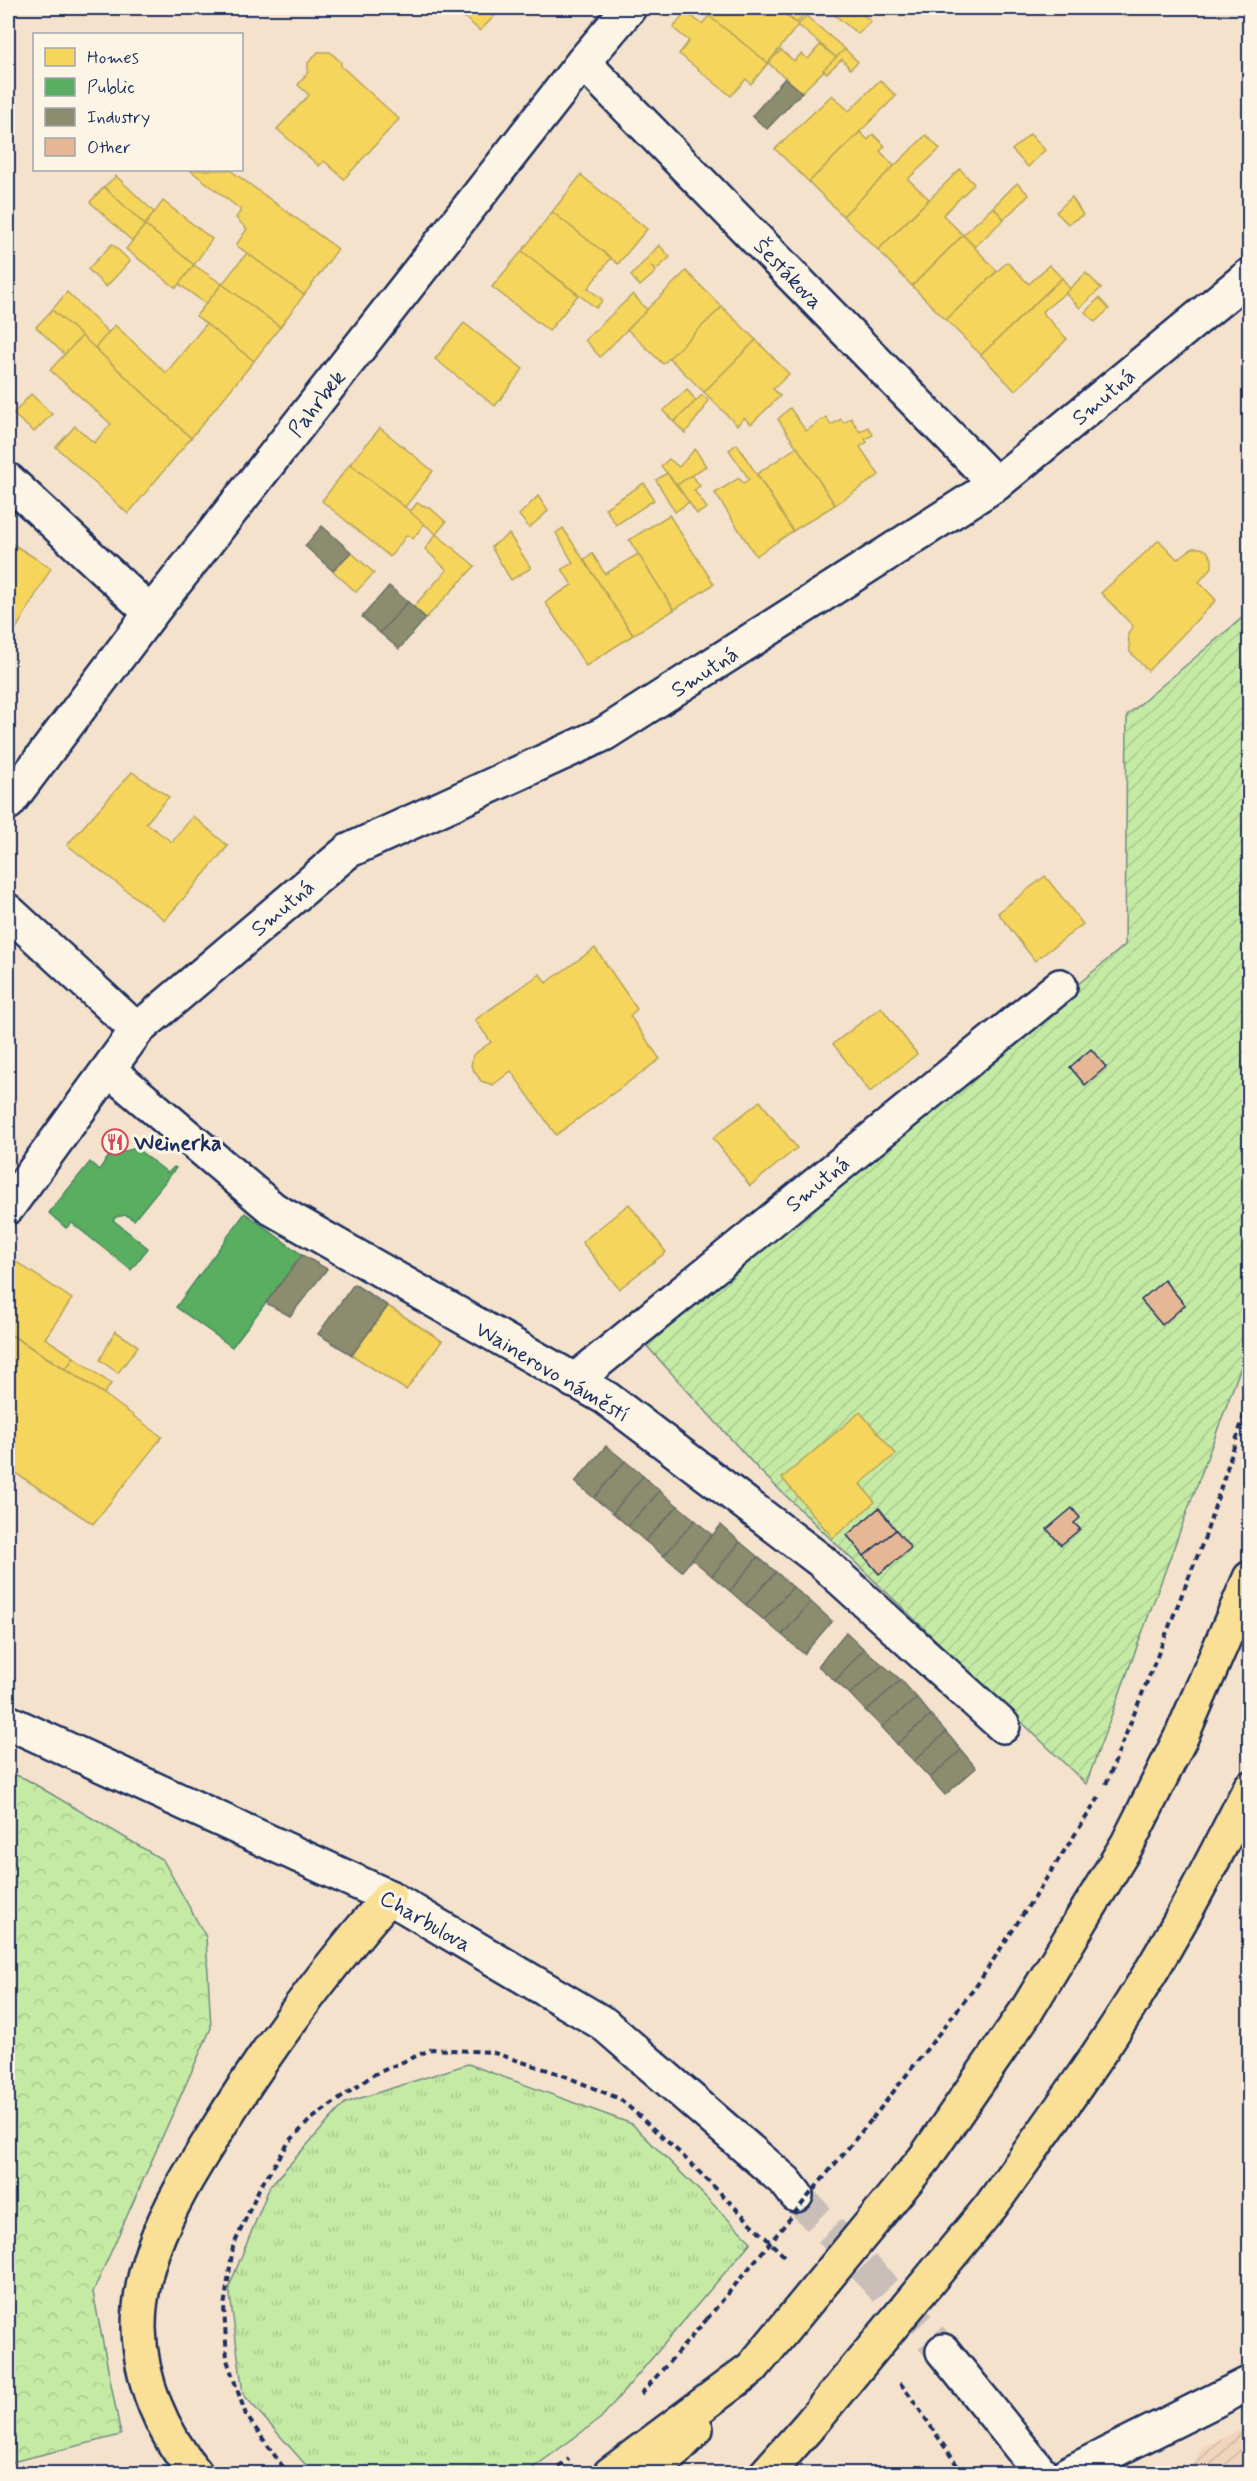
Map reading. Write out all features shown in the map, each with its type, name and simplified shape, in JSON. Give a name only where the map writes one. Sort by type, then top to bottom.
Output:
[{"type":"highway","points":[[652,2474],[752,2368],[925,2158],[1027,2010],[1128,1843],[1182,1735],[1250,1578]]},
{"type":"highway","points":[[766,2474],[807,2428],[991,2206],[1066,2101],[1136,1997],[1185,1913],[1250,1788]]},
{"type":"highway","points":[[196,2474],[181,2455],[160,2420],[142,2360],[139,2327],[143,2288],[153,2248],[189,2176],[261,2061],[345,1947],[389,1897]]},
{"type":"highway","points":[[610,2474],[752,2368]]},
{"type":"street","name":"Pahrbek","points":[[8,803],[152,614],[583,62],[629,8]]},
{"type":"street","name":"Šestákova","points":[[583,62],[996,484]]},
{"type":"street","name":"Smutná","points":[[137,1030],[348,851],[604,734],[996,484],[1250,275]]},
{"type":"street","points":[[8,480],[152,614]]},
{"type":"street","points":[[8,910],[137,1030],[8,1208]]},
{"type":"street","name":"Smutná","points":[[574,1381],[1060,986]]},
{"type":"street","name":"Wainerovo náměstí","points":[[109,1070],[273,1209],[606,1398],[820,1560],[1003,1726]]},
{"type":"street","name":"Charbulova","points":[[8,1722],[389,1897],[604,2024],[786,2182],[796,2195]]},
{"type":"street","points":[[943,2351],[1041,2474]]},
{"type":"street","points":[[1067,2474],[1250,2383]]},
{"type":"path","points":[[637,2399],[707,2319],[872,2119],[977,1985],[1103,1791],[1205,1537],[1250,1397]]},
{"type":"path","points":[[291,2474],[283,2467],[246,2415],[227,2360],[224,2307],[233,2247],[259,2189],[289,2142],[309,2120],[373,2075],[432,2049],[491,2052],[560,2074],[620,2099],[696,2168],[786,2259]]},
{"type":"path","points":[[894,2377],[909,2394],[963,2474]]},
{"type":"path","points":[[551,2474],[577,2451]]},
{"type":"shaded area","points":[[1249,2426],[1249,2473],[1188,2473],[1203,2447]]},
{"type":"green space","points":[[1249,612],[1249,1345],[1086,1784],[759,1470],[646,1345],[1125,945],[1127,715]]},
{"type":"green space","points":[[8,1772],[26,1779],[163,1860],[206,1937],[211,2028],[93,2292],[121,2435],[8,2463]]},
{"type":"green space","points":[[468,2064],[632,2124],[751,2242],[601,2418],[526,2473],[313,2473],[243,2394],[229,2287],[270,2186],[345,2103]]},
{"type":"building: Homes","points":[[454,8],[502,8],[480,31]]},
{"type":"building: Homes","points":[[716,8],[777,8],[798,25],[768,63],[709,16]]},
{"type":"building: Homes","points":[[777,8],[809,8],[797,23]]},
{"type":"building: Homes","points":[[826,8],[854,8],[871,21],[858,34]]},
{"type":"building: Homes","points":[[686,12],[702,24],[709,16],[768,63],[751,84],[746,79],[731,96],[679,54],[689,41],[673,28]]},
{"type":"building: Homes","points":[[806,16],[845,49],[837,58],[798,25]]},
{"type":"building: Homes","points":[[820,45],[837,58],[802,92],[768,63],[781,50],[794,61],[801,54],[808,59]]},
{"type":"building: Homes","points":[[845,49],[858,62],[850,69],[842,59],[827,73],[823,70]]},
{"type":"building: Homes","points":[[318,52],[330,52],[341,62],[341,66],[399,119],[344,179],[324,161],[319,166],[277,129],[309,95],[298,85],[308,72],[308,63]]},
{"type":"building: Homes","points":[[880,80],[896,96],[809,182],[775,149],[832,95],[849,111]]},
{"type":"building: Homes","points":[[860,132],[868,140],[873,134],[885,146],[880,151],[894,166],[843,216],[809,182]]},
{"type":"building: Homes","points":[[1030,134],[1045,150],[1028,167],[1012,150]]},
{"type":"building: Homes","points":[[926,135],[940,149],[908,179],[929,199],[878,250],[843,216]]},
{"type":"building: Homes","points":[[960,169],[974,184],[943,215],[963,235],[912,286],[878,250]]},
{"type":"building: Homes","points":[[191,171],[231,171],[338,249],[304,295],[236,245],[247,229],[236,218],[241,210]]},
{"type":"building: Homes","points":[[581,175],[647,229],[618,264],[552,212]]},
{"type":"building: Homes","points":[[116,176],[154,212],[145,225],[104,187]]},
{"type":"building: Homes","points":[[1017,183],[1029,195],[1004,219],[993,207]]},
{"type":"building: Homes","points":[[104,187],[145,225],[132,241],[90,202]]},
{"type":"building: Homes","points":[[1072,197],[1083,215],[1068,224],[1056,212]]},
{"type":"building: Homes","points":[[163,201],[212,239],[194,265],[145,225]]},
{"type":"building: Homes","points":[[993,207],[1004,219],[975,247],[963,235]]},
{"type":"building: Homes","points":[[552,212],[611,258],[588,288],[603,300],[596,308],[522,251]]},
{"type":"building: Homes","points":[[145,225],[194,265],[176,288],[126,249]]},
{"type":"building: Homes","points":[[963,235],[997,271],[946,320],[912,286]]},
{"type":"building: Homes","points":[[112,244],[130,261],[106,287],[88,269]]},
{"type":"building: Homes","points":[[659,245],[670,257],[657,269],[651,266],[656,272],[640,286],[631,276]]},
{"type":"building: Homes","points":[[522,251],[578,295],[549,331],[492,287]]},
{"type":"building: Homes","points":[[247,253],[304,295],[280,327],[222,284]]},
{"type":"building: Homes","points":[[1007,262],[1029,284],[1049,265],[1062,278],[981,355],[946,320]]},
{"type":"building: Homes","points":[[194,265],[222,284],[206,304],[179,284]]},
{"type":"building: Homes","points":[[686,271],[722,307],[663,364],[627,329]]},
{"type":"building: Homes","points":[[1086,273],[1101,288],[1080,308],[1065,293]]},
{"type":"building: Homes","points":[[1062,278],[1070,289],[1042,312],[1067,339],[1015,391],[981,355]]},
{"type":"building: Homes","points":[[222,284],[280,327],[254,361],[196,316]]},
{"type":"building: Homes","points":[[67,292],[109,333],[95,348],[52,310]]},
{"type":"building: Homes","points":[[633,294],[647,310],[600,357],[585,340]]},
{"type":"building: Homes","points":[[1099,298],[1109,309],[1095,322],[1085,312]]},
{"type":"building: Homes","points":[[722,307],[756,340],[704,392],[669,358]]},
{"type":"building: Homes","points":[[52,310],[82,336],[65,355],[36,327]]},
{"type":"building: Homes","points":[[464,323],[523,369],[495,406],[435,359]]},
{"type":"building: Homes","points":[[206,324],[254,361],[191,438],[95,348],[115,325],[166,373]]},
{"type":"building: Homes","points":[[82,336],[191,438],[128,514],[56,447],[75,426],[94,443],[111,424],[50,370]]},
{"type":"building: Homes","points":[[756,340],[789,374],[773,389],[780,396],[751,424],[744,418],[737,425],[704,392]]},
{"type":"building: Homes","points":[[687,389],[696,401],[674,422],[663,411]]},
{"type":"building: Homes","points":[[31,394],[52,414],[34,432],[13,414]]},
{"type":"building: Homes","points":[[702,395],[708,400],[704,409],[685,433],[674,422]]},
{"type":"building: Homes","points":[[790,408],[806,431],[826,417],[831,425],[841,419],[844,423],[851,418],[860,432],[868,427],[873,435],[865,439],[867,442],[860,447],[879,475],[835,505],[778,419]]},
{"type":"building: Homes","points":[[380,428],[433,471],[405,507],[350,464]]},
{"type":"building: Homes","points":[[737,444],[793,531],[756,556],[715,493],[739,478],[743,483],[749,479],[729,450]]},
{"type":"building: Homes","points":[[797,447],[835,505],[793,531],[757,474]]},
{"type":"building: Homes","points":[[695,449],[706,466],[677,485],[661,466],[669,459],[679,467]]},
{"type":"building: Homes","points":[[350,464],[425,523],[413,539],[407,535],[390,557],[322,501]]},
{"type":"building: Homes","points":[[667,473],[689,502],[675,512],[656,480]]},
{"type":"building: Homes","points":[[692,475],[700,486],[694,490],[707,508],[697,514],[677,485]]},
{"type":"building: Homes","points":[[644,483],[654,500],[616,525],[605,508]]},
{"type":"building: Homes","points":[[538,496],[548,511],[529,528],[519,515]]},
{"type":"building: Homes","points":[[417,503],[430,508],[446,522],[436,534],[410,512]]},
{"type":"building: Homes","points":[[669,515],[714,584],[674,610],[629,540]]},
{"type":"building: Homes","points":[[563,528],[633,635],[586,666],[545,602],[572,585],[562,569],[573,563],[556,533]]},
{"type":"building: Homes","points":[[436,534],[475,566],[426,618],[413,607],[447,570],[425,549]]},
{"type":"building: Homes","points":[[509,534],[531,568],[511,580],[491,547]]},
{"type":"building: Homes","points":[[1159,540],[1177,559],[1193,548],[1207,551],[1212,559],[1212,567],[1199,582],[1216,600],[1148,671],[1130,652],[1128,634],[1133,626],[1101,593]]},
{"type":"building: Homes","points":[[8,541],[51,568],[8,643]]},
{"type":"building: Homes","points":[[351,552],[374,573],[356,592],[333,571]]},
{"type":"building: Homes","points":[[592,553],[605,574],[638,554],[674,610],[633,635],[584,560]]},
{"type":"building: Homes","points":[[132,772],[169,797],[146,823],[172,842],[193,816],[228,846],[165,920],[67,845]]},
{"type":"building: Homes","points":[[1045,876],[1083,924],[1035,961],[998,913]]},
{"type":"building: Homes","points":[[595,948],[637,1009],[630,1016],[660,1059],[556,1135],[511,1071],[493,1085],[481,1081],[471,1066],[473,1055],[491,1042],[475,1020],[540,974],[546,983]]},
{"type":"building: Homes","points":[[881,1007],[917,1054],[870,1092],[833,1044]]},
{"type":"building: Homes","points":[[760,1101],[797,1148],[750,1186],[713,1138]]},
{"type":"building: Homes","points":[[629,1204],[666,1252],[619,1289],[582,1242]]},
{"type":"building: Homes","points":[[12,1259],[72,1299],[45,1338],[74,1357],[66,1369],[8,1333],[8,1266]]},
{"type":"building: Homes","points":[[388,1306],[442,1341],[406,1390],[352,1355]]},
{"type":"building: Homes","points":[[115,1331],[138,1346],[118,1373],[100,1360]]},
{"type":"building: Homes","points":[[8,1333],[104,1394],[162,1437],[93,1524],[8,1468]]},
{"type":"building: Homes","points":[[74,1357],[111,1384],[104,1394],[66,1369]]},
{"type":"building: Homes","points":[[860,1412],[896,1454],[860,1484],[875,1502],[833,1538],[782,1478]]},
{"type":"building: Public","points":[[136,1148],[168,1173],[174,1167],[176,1168],[134,1220],[126,1215],[113,1220],[148,1248],[131,1270],[72,1223],[66,1228],[49,1213],[90,1162],[99,1170],[109,1156]]},
{"type":"building: Public","points":[[245,1213],[302,1255],[232,1347],[176,1307]]},
{"type":"building: Industry","points":[[785,78],[802,92],[767,129],[752,116]]},
{"type":"building: Industry","points":[[322,526],[351,552],[333,571],[305,546]]},
{"type":"building: Industry","points":[[389,586],[408,602],[380,633],[362,617]]},
{"type":"building: Industry","points":[[408,602],[426,618],[399,649],[380,633]]},
{"type":"building: Industry","points":[[302,1255],[327,1269],[290,1316],[266,1303]]},
{"type":"building: Industry","points":[[354,1284],[388,1306],[352,1355],[318,1334]]},
{"type":"building: Industry","points":[[606,1446],[625,1461],[594,1498],[575,1482]]},
{"type":"building: Industry","points":[[625,1461],[643,1476],[613,1513],[594,1498]]},
{"type":"building: Industry","points":[[643,1476],[660,1491],[628,1526],[613,1513]]},
{"type":"building: Industry","points":[[660,1491],[678,1506],[645,1541],[628,1526]]},
{"type":"building: Industry","points":[[678,1506],[695,1520],[664,1556],[645,1541]]},
{"type":"building: Industry","points":[[695,1520],[712,1535],[682,1571],[664,1556]]},
{"type":"building: Industry","points":[[721,1525],[740,1542],[712,1576],[692,1559]]},
{"type":"building: Industry","points":[[740,1542],[758,1557],[730,1591],[712,1576]]},
{"type":"building: Industry","points":[[758,1557],[776,1572],[746,1605],[730,1591]]},
{"type":"building: Industry","points":[[776,1572],[793,1587],[764,1620],[746,1605]]},
{"type":"building: Industry","points":[[793,1587],[811,1602],[782,1635],[764,1620]]},
{"type":"building: Industry","points":[[811,1602],[832,1621],[804,1654],[782,1635]]},
{"type":"building: Industry","points":[[846,1632],[864,1649],[835,1681],[818,1666]]},
{"type":"building: Industry","points":[[864,1649],[883,1665],[850,1694],[835,1681]]},
{"type":"building: Industry","points":[[883,1665],[901,1680],[866,1711],[850,1694]]},
{"type":"building: Industry","points":[[901,1680],[917,1698],[882,1727],[866,1711]]},
{"type":"building: Industry","points":[[917,1698],[931,1715],[897,1744],[882,1727]]},
{"type":"building: Industry","points":[[931,1715],[946,1732],[914,1761],[897,1744]]},
{"type":"building: Industry","points":[[946,1732],[961,1750],[930,1778],[914,1761]]},
{"type":"building: Industry","points":[[961,1750],[976,1768],[945,1795],[930,1778]]},
{"type":"building: Other","points":[[1091,1049],[1106,1067],[1085,1085],[1070,1067]]},
{"type":"building: Other","points":[[1164,1280],[1185,1305],[1162,1325],[1141,1300]]},
{"type":"building: Other","points":[[879,1508],[896,1530],[864,1556],[847,1535]]},
{"type":"building: Other","points":[[1072,1508],[1080,1518],[1074,1523],[1080,1529],[1061,1545],[1047,1529]]},
{"type":"building: Other","points":[[896,1530],[911,1548],[879,1574],[864,1556]]},
{"type":"tunnel","points":[[796,2195],[943,2351]]},
{"type":"place","name":"Weinerka","points":[[115,1142]]}]
